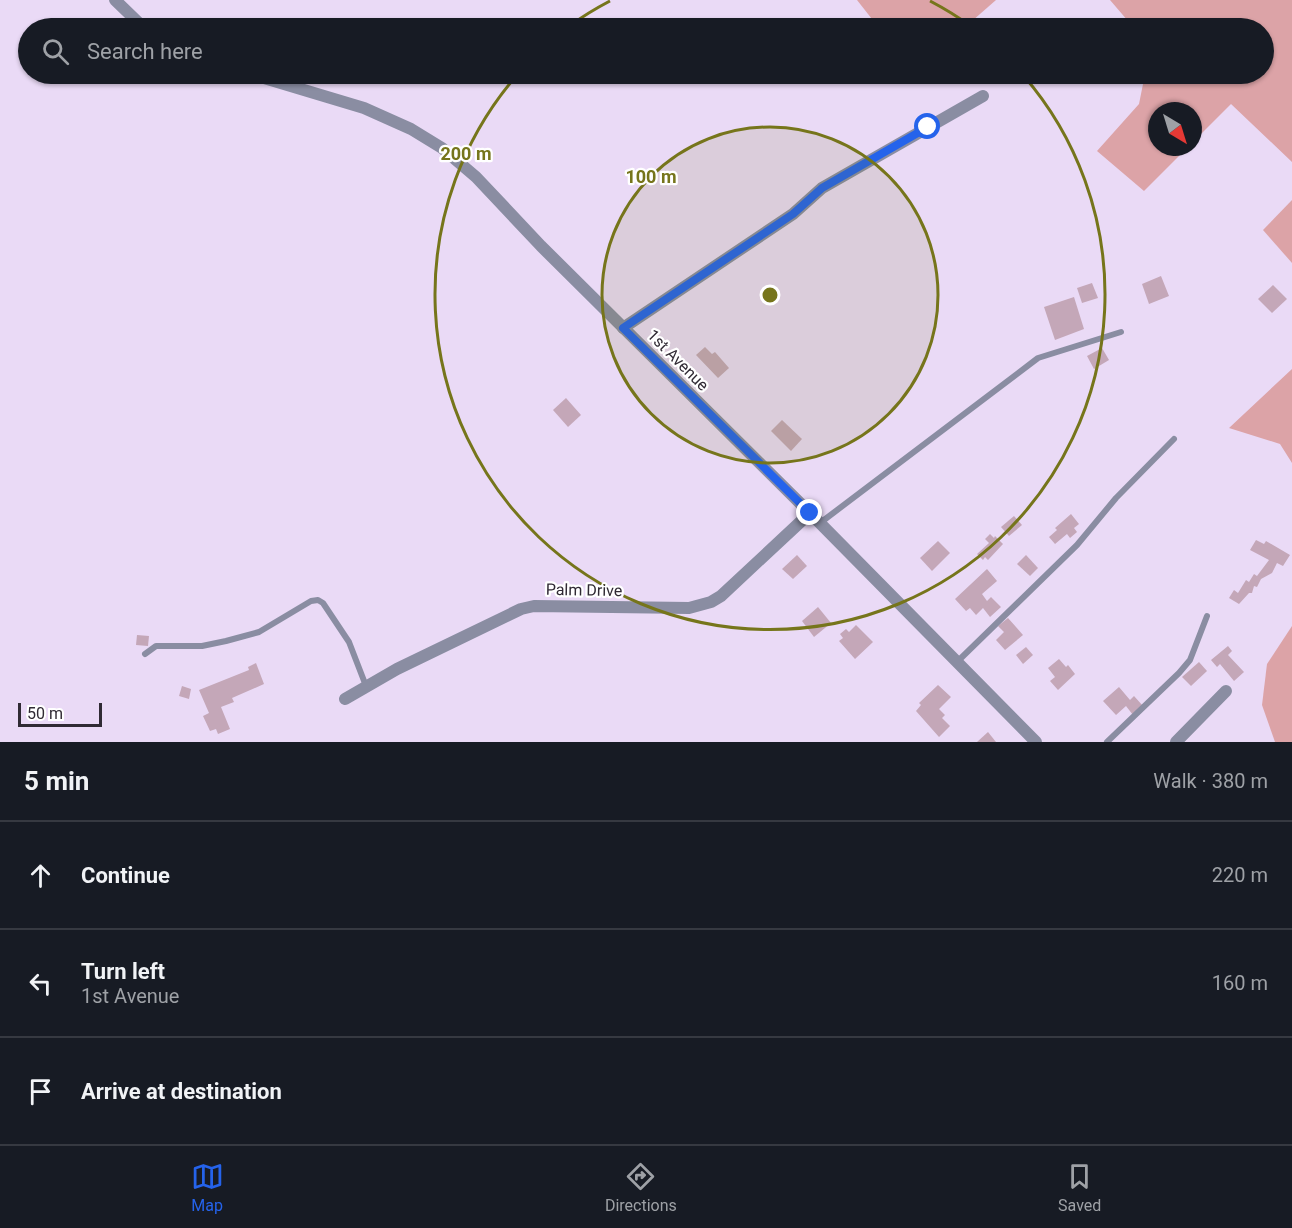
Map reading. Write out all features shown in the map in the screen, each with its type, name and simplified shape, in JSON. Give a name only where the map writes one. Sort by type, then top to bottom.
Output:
[{"type":"street","points":[[116,0],[134,18]]},
{"type":"street","name":"1st Avenue","points":[[284,84],[364,108],[411,129],[442,148],[476,177],[623,328],[958,661],[1036,742]]},
{"type":"street","points":[[623,328],[793,214],[822,188],[983,96]]},
{"type":"street","name":"Palm Drive","points":[[345,699],[366,686],[510,613],[528,607],[688,608],[711,602],[721,596],[810,513]]},
{"type":"street","points":[[1176,742],[1226,691]]},
{"type":"lane","points":[[820,523],[1038,358],[1122,332]]},
{"type":"lane","points":[[958,661],[1077,545],[1116,498],[1174,439]]},
{"type":"lane","points":[[146,654],[156,646],[202,646],[259,632],[311,601],[318,600],[323,603],[349,642],[366,686]]},
{"type":"lane","points":[[1107,742],[1190,660],[1207,616]]},
{"type":"shaded area","points":[[857,0],[996,0],[975,18],[871,18]]},
{"type":"shaded area","points":[[1110,0],[1292,0],[1292,162],[1231,104],[1202,133],[1202,102],[1148,102],[1148,156],[1179,156],[1144,191],[1097,151],[1139,104],[1143,84],[1274,84],[1274,18],[1125,18]]},
{"type":"shaded area","points":[[1292,200],[1292,263],[1263,230]]},
{"type":"shaded area","points":[[1292,369],[1292,463],[1280,444],[1229,428]]},
{"type":"shaded area","points":[[1292,626],[1292,742],[1275,742],[1262,705],[1267,664]]},
{"type":"building","points":[[1161,276],[1169,296],[1149,304],[1142,284]]},
{"type":"building","points":[[1092,283],[1098,298],[1082,303],[1077,288]]},
{"type":"building","points":[[1273,285],[1287,299],[1272,313],[1258,299]]},
{"type":"building","points":[[1074,297],[1084,329],[1055,340],[1044,307]]},
{"type":"building","points":[[705,347],[712,354],[715,352],[729,368],[718,378],[696,355]]},
{"type":"building","points":[[1102,348],[1109,360],[1094,369],[1087,356]]},
{"type":"building","points":[[566,398],[581,415],[568,427],[553,410]]},
{"type":"building","points":[[782,420],[802,439],[791,451],[771,431]]},
{"type":"building","points":[[1071,514],[1079,524],[1074,528],[1077,532],[1070,538],[1067,534],[1055,544],[1049,537],[1057,530],[1055,528]]},
{"type":"building","points":[[1014,516],[1022,525],[1009,536],[1001,527]]},
{"type":"building","points":[[990,534],[1003,544],[988,560],[985,557],[983,560],[977,554],[989,543],[985,539]]},
{"type":"building","points":[[1256,540],[1264,544],[1266,541],[1290,555],[1283,566],[1277,563],[1272,573],[1261,579],[1257,587],[1254,586],[1252,593],[1249,593],[1239,604],[1229,598],[1234,590],[1238,593],[1246,580],[1249,582],[1254,574],[1257,576],[1269,560],[1250,550]]},
{"type":"building","points":[[938,541],[950,553],[932,571],[920,558]]},
{"type":"building","points":[[797,555],[807,566],[793,579],[782,569]]},
{"type":"building","points":[[1026,555],[1038,568],[1030,576],[1017,564]]},
{"type":"building","points":[[987,569],[997,581],[982,594],[987,601],[991,597],[1001,607],[990,617],[983,608],[976,615],[970,608],[966,611],[955,599]]},
{"type":"building","points":[[818,607],[831,623],[814,637],[802,621]]},
{"type":"building","points":[[1008,618],[1023,635],[1005,650],[996,640],[1004,632],[998,626]]},
{"type":"building","points":[[856,625],[873,642],[855,659],[839,641],[843,638],[840,634],[846,629],[849,632]]},
{"type":"building","points":[[137,635],[149,636],[148,646],[136,645]]},
{"type":"building","points":[[1228,646],[1232,651],[1228,655],[1244,672],[1234,681],[1220,664],[1217,667],[1211,660]]},
{"type":"building","points":[[1026,647],[1033,655],[1023,664],[1016,655]]},
{"type":"building","points":[[1059,659],[1075,674],[1058,690],[1050,681],[1055,677],[1048,668]]},
{"type":"building","points":[[1199,662],[1207,671],[1191,686],[1182,677]]},
{"type":"building","points":[[256,663],[264,684],[232,698],[234,702],[221,707],[230,729],[218,734],[216,729],[210,731],[203,716],[209,713],[199,690],[249,670],[248,667]]},
{"type":"building","points":[[938,685],[951,697],[939,709],[945,715],[942,718],[950,726],[939,737],[916,711],[921,705],[919,703]]},
{"type":"building","points":[[182,686],[191,689],[189,699],[179,696]]},
{"type":"building","points":[[1119,687],[1130,700],[1134,696],[1143,706],[1133,715],[1126,706],[1116,715],[1103,701]]},
{"type":"building","points":[[988,732],[996,742],[977,742]]},
{"type":"route","points":[[810,513],[623,328],[793,214],[822,188],[928,127]]}]
